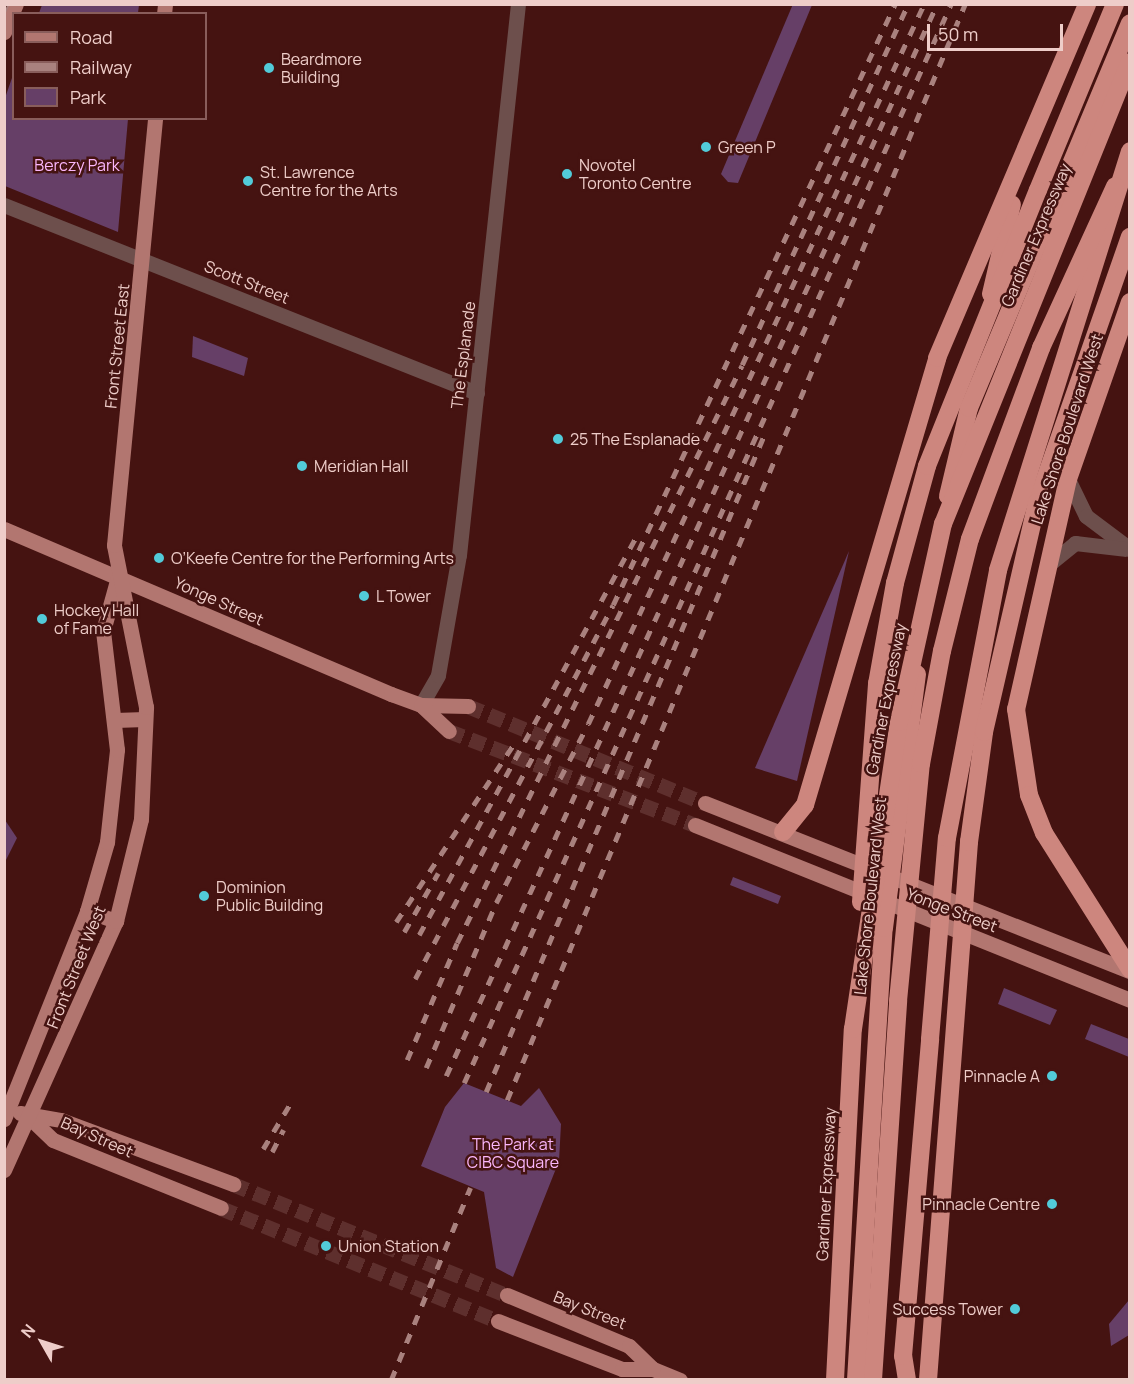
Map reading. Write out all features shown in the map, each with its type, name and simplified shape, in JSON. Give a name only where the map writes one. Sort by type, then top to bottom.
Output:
[{"type":"highway","points":[[783,832],[805,805],[937,358],[1087,4]]},
{"type":"highway","points":[[854,1029],[867,787],[877,684],[896,583],[927,466],[972,344],[1115,4]]},
{"type":"highway","name":"Lake Shore Boulevard West","points":[[856,1380],[886,904],[941,526],[969,408],[1130,23]]},
{"type":"highway","name":"Gardiner Expressway","points":[[835,1380],[854,1029],[898,722],[943,524],[1130,62]]},
{"type":"highway","points":[[969,408],[1000,249],[1032,134]]},
{"type":"highway","points":[[873,1380],[899,989],[921,764],[942,651],[970,538],[1041,348],[1130,151]]},
{"type":"highway","points":[[907,1380],[903,1356],[936,938],[969,705],[998,570],[1059,368],[1093,279],[1115,186]]},
{"type":"highway","points":[[928,1380],[969,842],[984,732],[1036,502],[1071,393],[1130,237]]},
{"type":"highway","name":"Lake Shore Boulevard West","points":[[1130,302],[1068,479],[1046,568],[1016,709],[1029,795],[1060,864],[1130,970]]},
{"type":"main road","points":[[4,32],[12,13]]},
{"type":"main road","name":"Front Street East","points":[[118,577],[114,545],[144,260],[155,120]]},
{"type":"main road","name":"Yonge Street","points":[[4,529],[421,705],[449,731]]},
{"type":"main road","name":"Front Street West","points":[[4,1170],[116,921],[141,819],[145,719],[118,577]]},
{"type":"main road","name":"Front Street West","points":[[6,1111],[87,911],[111,811],[115,720],[103,631],[118,577]]},
{"type":"main road","name":"Yonge Street","points":[[421,705],[468,706]]},
{"type":"main road","points":[[115,720],[145,719]]},
{"type":"main road","name":"Yonge Street","points":[[705,803],[1130,970]]},
{"type":"main road","name":"Yonge Street","points":[[695,825],[886,904],[1130,1000]]},
{"type":"main road","points":[[87,911],[116,921]]},
{"type":"main road","points":[[6,1111],[29,1117]]},
{"type":"main road","name":"Bay Street","points":[[29,1117],[62,1120],[232,1184]]},
{"type":"main road","name":"Bay Street","points":[[29,1117],[53,1140],[221,1208]]},
{"type":"main road","name":"Bay Street","points":[[507,1295],[629,1346],[652,1369]]},
{"type":"main road","name":"Bay Street","points":[[498,1321],[622,1369],[652,1369],[680,1380]]},
{"type":"street","name":"The Esplanade","points":[[421,705],[438,675],[477,393],[518,4]]},
{"type":"street","name":"Scott Street","points":[[4,205],[477,393]]},
{"type":"street","points":[[1068,479],[1082,511],[1130,550]]},
{"type":"street","points":[[1046,568],[1075,543],[1130,550]]},
{"type":"green space","points":[[42,4],[139,5],[138,12],[39,12]]},
{"type":"green space","points":[[793,4],[812,5],[738,183],[728,182],[721,174]]},
{"type":"green space","name":"Berczy Park","points":[[12,78],[12,120],[128,120],[118,232],[5,186],[5,98]]},
{"type":"green space","points":[[193,336],[248,358],[244,376],[192,357]]},
{"type":"green space","points":[[849,551],[797,781],[755,768]]},
{"type":"green space","points":[[5,820],[17,838],[5,862]]},
{"type":"green space","points":[[733,877],[781,896],[778,904],[730,885]]},
{"type":"green space","points":[[1004,988],[1057,1010],[1050,1025],[998,1004]]},
{"type":"green space","points":[[1091,1024],[1129,1039],[1129,1057],[1085,1039]]},
{"type":"green space","name":"The Park at CIBC Square","points":[[464,1083],[521,1106],[539,1088],[561,1124],[559,1161],[513,1277],[496,1268],[484,1192],[421,1166],[445,1107]]},
{"type":"green space","points":[[1129,1300],[1129,1335],[1111,1346],[1109,1324]]},
{"type":"tunnel","points":[[468,706],[705,803]]},
{"type":"tunnel","points":[[449,731],[695,825]]},
{"type":"tunnel","points":[[233,1184],[507,1295]]},
{"type":"tunnel","points":[[221,1208],[498,1321]]},
{"type":"tram line","points":[[4,15],[9,4]]},
{"type":"railway","points":[[415,979],[613,605],[895,4]]},
{"type":"railway","points":[[407,1060],[457,943],[742,365],[908,4]]},
{"type":"railway","points":[[426,1068],[496,903],[588,724],[924,4]]},
{"type":"railway","points":[[446,1076],[937,4]]},
{"type":"railway","points":[[464,1083],[951,4]]},
{"type":"railway","points":[[507,1100],[965,4]]},
{"type":"railway","points":[[486,1092],[765,433]]},
{"type":"railway","points":[[419,935],[635,539]]},
{"type":"railway","points":[[396,922],[513,745]]},
{"type":"railway","points":[[404,932],[438,873]]},
{"type":"railway","points":[[263,1149],[290,1104]]},
{"type":"railway","points":[[272,1152],[283,1130]]},
{"type":"railway","points":[[391,1380],[470,1188]]},
{"type":"place","name":"Beardmore Building","points":[[269,68]]},
{"type":"place","name":"Green P","points":[[706,147]]},
{"type":"place","name":"Novotel Toronto Centre","points":[[567,174]]},
{"type":"place","name":"St. Lawrence Centre for the Arts","points":[[248,181]]},
{"type":"place","name":"25 The Esplanade","points":[[558,439]]},
{"type":"place","name":"Meridian Hall","points":[[302,466]]},
{"type":"place","name":"O’Keefe Centre for the Performing Arts","points":[[159,558]]},
{"type":"place","name":"L Tower","points":[[364,596]]},
{"type":"place","name":"Hockey Hall of Fame","points":[[42,619]]},
{"type":"place","name":"Dominion Public Building","points":[[204,896]]},
{"type":"place","name":"Pinnacle A","points":[[1052,1076]]},
{"type":"place","name":"Pinnacle Centre","points":[[1052,1204]]},
{"type":"place","name":"Union Station","points":[[326,1246]]},
{"type":"place","name":"Success Tower","points":[[1015,1309]]}]
